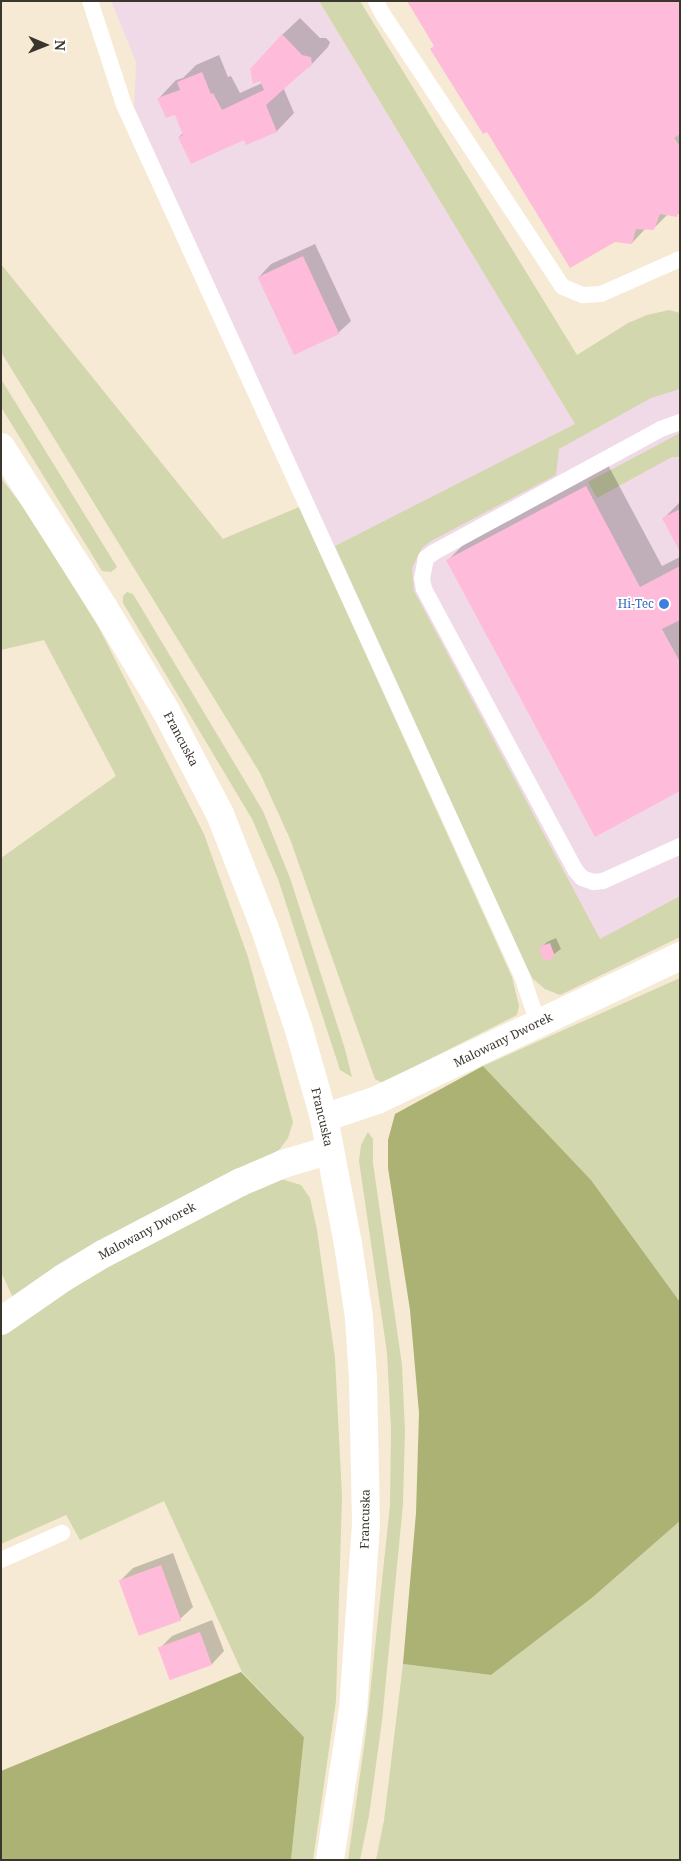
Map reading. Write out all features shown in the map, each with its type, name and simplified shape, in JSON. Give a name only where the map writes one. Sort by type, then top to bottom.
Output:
[{"type":"street","name":"Francuska","points":[[1,447],[104,608],[167,713],[220,814],[264,926],[299,1030],[324,1118],[348,1244],[359,1318],[363,1379],[366,1524],[353,1709],[330,1860]]},
{"type":"street","name":"Malowany Dworek","points":[[324,1118],[377,1100],[680,956]]},
{"type":"street","name":"Malowany Dworek","points":[[1,1321],[63,1278],[102,1254],[232,1186],[283,1164],[330,1150]]},
{"type":"lane","points":[[90,1],[124,105],[522,976],[538,1022]]},
{"type":"lane","points":[[376,1],[382,14],[564,287],[583,295],[601,294],[680,259]]},
{"type":"lane","points":[[680,422],[661,429],[434,553],[426,558],[422,578],[424,589],[576,871],[582,878],[593,882],[603,881],[680,846]]},
{"type":"lane","points":[[1,1560],[62,1533]]},
{"type":"shaded area","points":[[111,1],[319,1],[575,424],[680,364],[680,937],[560,995],[545,989],[533,979],[134,107],[136,62]]},
{"type":"green space","points":[[319,1],[360,1],[577,355],[628,323],[647,315],[669,310],[680,313],[680,389],[651,398],[559,449],[556,475],[431,541],[422,548],[412,568],[414,591],[600,939],[680,896],[680,937],[560,995],[545,989],[533,979],[527,969],[335,546],[575,424]]},
{"type":"green space","points":[[1,264],[223,539],[299,507],[512,977],[519,1006],[517,1015],[382,1083],[375,1079],[290,839],[260,773],[1,352]]},
{"type":"green space","points":[[1,379],[117,567],[111,572],[102,571],[1,407]]},
{"type":"green space","points":[[680,433],[680,457],[672,457],[597,498],[588,482]]},
{"type":"green space","points":[[1,478],[27,512],[99,628],[204,834],[248,957],[293,1122],[288,1138],[279,1150],[15,1302],[1,1272],[1,858],[116,776],[44,640],[1,650]]},
{"type":"green space","points":[[127,592],[133,594],[263,811],[290,878],[345,1049],[352,1077],[340,1070],[278,879],[252,819],[123,603],[123,596]]},
{"type":"green space","points":[[680,978],[680,1302],[591,1180],[483,1066]]},
{"type":"green space","points":[[483,1066],[591,1180],[680,1302],[680,1521],[593,1597],[491,1675],[403,1664],[416,1513],[419,1413],[410,1310],[388,1168],[388,1140],[395,1114]]},
{"type":"green space","points":[[368,1132],[373,1139],[373,1163],[402,1365],[405,1431],[403,1504],[382,1721],[369,1816],[360,1860],[348,1860],[366,1732],[390,1505],[391,1429],[387,1353],[359,1161],[361,1145]]},
{"type":"green space","points":[[281,1179],[301,1185],[310,1198],[317,1230],[335,1358],[342,1496],[336,1701],[313,1860],[291,1860],[304,1737],[242,1672],[164,1501],[80,1540],[66,1515],[1,1544],[1,1332],[105,1262],[237,1194]]},
{"type":"green space","points":[[680,1521],[680,1860],[376,1860],[384,1820],[403,1664],[491,1675],[593,1597]]},
{"type":"green space","points":[[241,1672],[304,1737],[291,1860],[1,1860],[1,1771]]},
{"type":"building","points":[[407,1],[680,1],[680,134],[674,138],[679,145],[680,165],[680,207],[677,217],[660,214],[654,230],[636,229],[632,244],[615,242],[570,268],[487,132],[483,134],[430,49],[434,46]]},
{"type":"building","points":[[282,34],[302,55],[311,57],[312,64],[266,105],[277,132],[246,145],[244,140],[191,164],[178,137],[183,135],[175,115],[166,118],[157,98],[180,90],[177,82],[202,72],[211,94],[213,93],[222,110],[264,90],[260,81],[253,84],[250,69]]},
{"type":"building","points":[[303,256],[339,334],[294,355],[258,277]]},
{"type":"building","points":[[586,486],[640,587],[680,566],[680,620],[662,629],[680,662],[680,791],[595,837],[446,560]]},
{"type":"building","points":[[680,509],[680,552],[662,518]]},
{"type":"building","points":[[550,943],[555,957],[544,961],[539,947]]},
{"type":"building","points":[[161,1565],[181,1620],[139,1636],[119,1580]]},
{"type":"building","points":[[200,1632],[212,1665],[170,1680],[158,1647]]},
{"type":"place","name":"Hi-Tec","points":[[664,604]]}]
